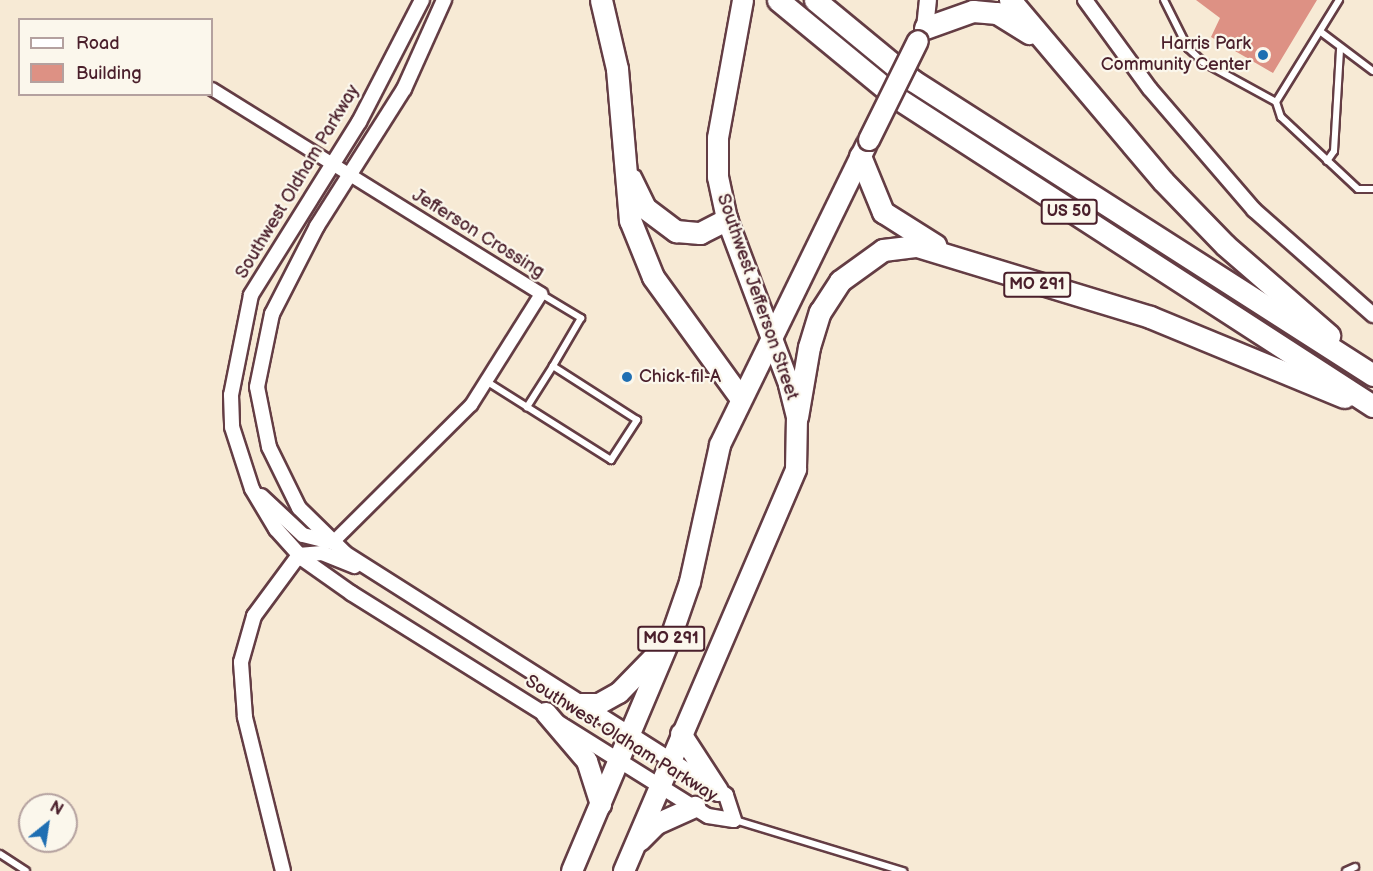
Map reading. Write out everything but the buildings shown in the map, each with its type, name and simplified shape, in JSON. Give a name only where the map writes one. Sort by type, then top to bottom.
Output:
[{"type":"highway","points":[[600,0],[617,69],[621,150],[630,220],[641,251],[740,397]]},
{"type":"highway","name":"US 50","points":[[778,0],[897,98],[1373,406]]},
{"type":"highway","name":"US 50","points":[[816,0],[912,80],[1373,374]]},
{"type":"highway","points":[[1010,0],[1047,45],[1225,245],[1373,374]]},
{"type":"highway","name":"Southwest Jefferson Street","points":[[742,5],[718,138],[727,219],[797,417]]},
{"type":"highway","points":[[921,34],[960,13],[997,13],[1047,45]]},
{"type":"highway","name":"MO 291","points":[[572,871],[632,735],[671,637],[690,582],[710,480],[740,397],[921,34]]},
{"type":"highway","name":"MO 291","points":[[864,148],[883,212],[899,227],[960,258]]},
{"type":"highway","points":[[621,150],[638,199],[667,228],[700,233],[727,219]]},
{"type":"highway","name":"MO 291","points":[[624,871],[659,784],[796,469],[797,417],[812,338],[840,281],[883,250],[917,246],[1150,317],[1287,377],[1373,406]]},
{"type":"highway","points":[[581,704],[599,704],[619,693],[671,637]]},
{"type":"highway","points":[[546,713],[587,761],[601,805]]},
{"type":"highway","points":[[681,734],[718,791]]},
{"type":"highway","points":[[634,847],[657,824],[695,807]]},
{"type":"main road","points":[[921,34],[928,0]]},
{"type":"street","name":"Southwest Oldham Parkway","points":[[422,0],[332,165],[264,268],[240,329],[232,427],[252,489],[300,555],[351,593],[695,807],[734,820]]},
{"type":"street","name":"Southwest Oldham Parkway","points":[[444,0],[404,89],[350,176],[272,314],[257,387],[275,464],[299,508],[333,542],[370,571],[726,795],[734,820]]},
{"type":"street","points":[[1085,0],[1150,89],[1254,210],[1373,315]]},
{"type":"street","name":"Jefferson Crossing","points":[[213,90],[541,294],[471,405],[333,542]]},
{"type":"street","points":[[252,489],[303,535],[333,542]]},
{"type":"street","points":[[282,871],[245,717],[241,662],[254,616],[300,555],[322,553],[370,571]]},
{"type":"lane","points":[[1164,0],[1188,48],[1203,62],[1276,102],[1281,117],[1358,189],[1373,189]]},
{"type":"lane","points":[[1276,102],[1339,0]]},
{"type":"lane","points":[[1321,32],[1340,49],[1373,71]]},
{"type":"lane","points":[[1328,161],[1334,151],[1340,49]]},
{"type":"lane","points":[[527,407],[581,318],[541,294]]},
{"type":"lane","points":[[486,381],[611,460],[637,420],[553,366]]},
{"type":"lane","points":[[734,820],[903,871]]},
{"type":"lane","points":[[0,854],[26,871]]},
{"type":"lane","points":[[1346,871],[1355,867]]},
{"type":"place","name":"Harris Park Community Center","points":[[1263,55]]},
{"type":"place","name":"Chick-fil-A","points":[[627,377]]}]
